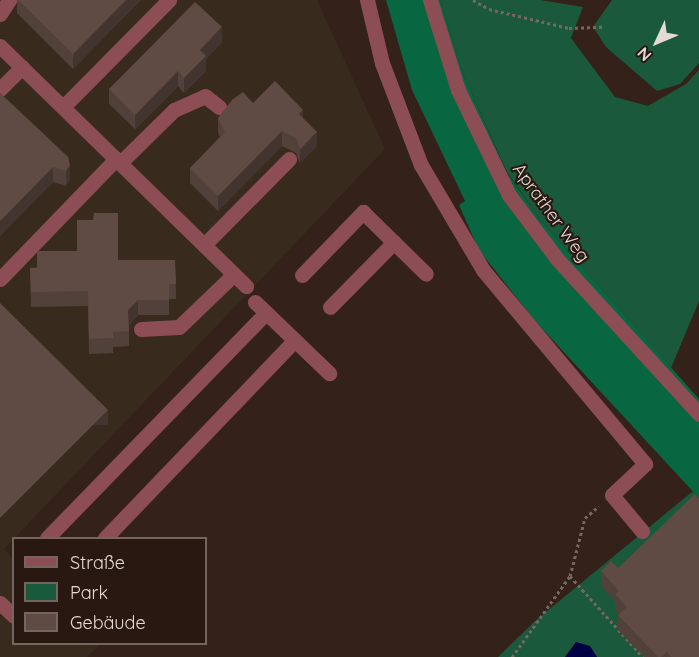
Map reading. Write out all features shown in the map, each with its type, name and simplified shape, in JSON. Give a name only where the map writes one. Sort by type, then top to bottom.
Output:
[{"type":"street","points":[[0,14],[9,0]]},
{"type":"street","points":[[63,107],[168,0]]},
{"type":"street","points":[[367,0],[382,63],[421,165],[483,270],[645,464],[612,495],[642,531]]},
{"type":"street","name":"Aprather Weg","points":[[430,0],[458,90],[509,195],[558,260],[699,414]]},
{"type":"street","points":[[0,46],[246,286]]},
{"type":"street","points":[[0,89],[22,67]]},
{"type":"street","points":[[0,279],[118,161],[174,110],[205,96],[219,107]]},
{"type":"street","points":[[204,245],[289,159]]},
{"type":"street","points":[[302,275],[363,212],[426,274]]},
{"type":"street","points":[[330,307],[394,242]]},
{"type":"street","points":[[141,329],[179,327],[234,274]]},
{"type":"street","points":[[48,537],[261,307],[329,373]]},
{"type":"street","points":[[106,537],[295,340]]},
{"type":"street","points":[[0,603],[12,614]]},
{"type":"path","points":[[473,0],[489,9],[569,28],[603,27]]},
{"type":"path","points":[[512,657],[570,576],[585,518],[612,495]]},
{"type":"path","points":[[570,576],[643,657]]},
{"type":"shaded area","points":[[0,0],[317,0],[385,149],[15,537],[12,537],[12,541],[4,549],[12,558],[12,645],[99,645],[87,657],[0,657]]},
{"type":"shaded area","points":[[576,642],[590,646],[597,657],[565,657]]},
{"type":"green space","points":[[386,0],[440,0],[463,74],[507,173],[541,221],[699,399],[699,498],[536,322],[479,250],[459,205],[465,201],[412,90]]},
{"type":"green space","points":[[440,0],[540,0],[583,7],[571,38],[615,97],[648,106],[686,84],[699,70],[699,301],[671,368],[541,221],[507,172],[463,74]]},
{"type":"green space","points":[[612,0],[699,0],[699,63],[680,84],[657,91],[606,47],[593,27]]},
{"type":"green space","points":[[693,491],[699,498],[699,657],[498,657],[535,621]]},
{"type":"building","points":[[18,0],[126,0],[73,54]]},
{"type":"building","points":[[195,2],[222,27],[200,50],[206,56],[184,78],[178,71],[135,115],[109,89]]},
{"type":"building","points":[[275,81],[303,110],[299,114],[317,132],[300,149],[296,138],[282,131],[218,196],[190,168],[225,132],[218,118],[232,100],[243,92],[253,103]]},
{"type":"building","points":[[0,93],[68,157],[70,165],[66,171],[53,167],[0,221]]},
{"type":"building","points":[[94,213],[118,213],[118,260],[175,260],[176,284],[169,284],[169,300],[138,300],[128,310],[129,331],[113,332],[113,338],[89,339],[88,291],[31,292],[30,268],[37,268],[37,251],[77,251],[77,220],[93,220]]},
{"type":"building","points":[[0,303],[108,410],[0,518]]},
{"type":"building","points":[[695,494],[699,498],[699,657],[671,657],[667,652],[658,657],[618,615],[627,607],[615,594],[619,591],[601,571],[611,561],[618,568]]}]
